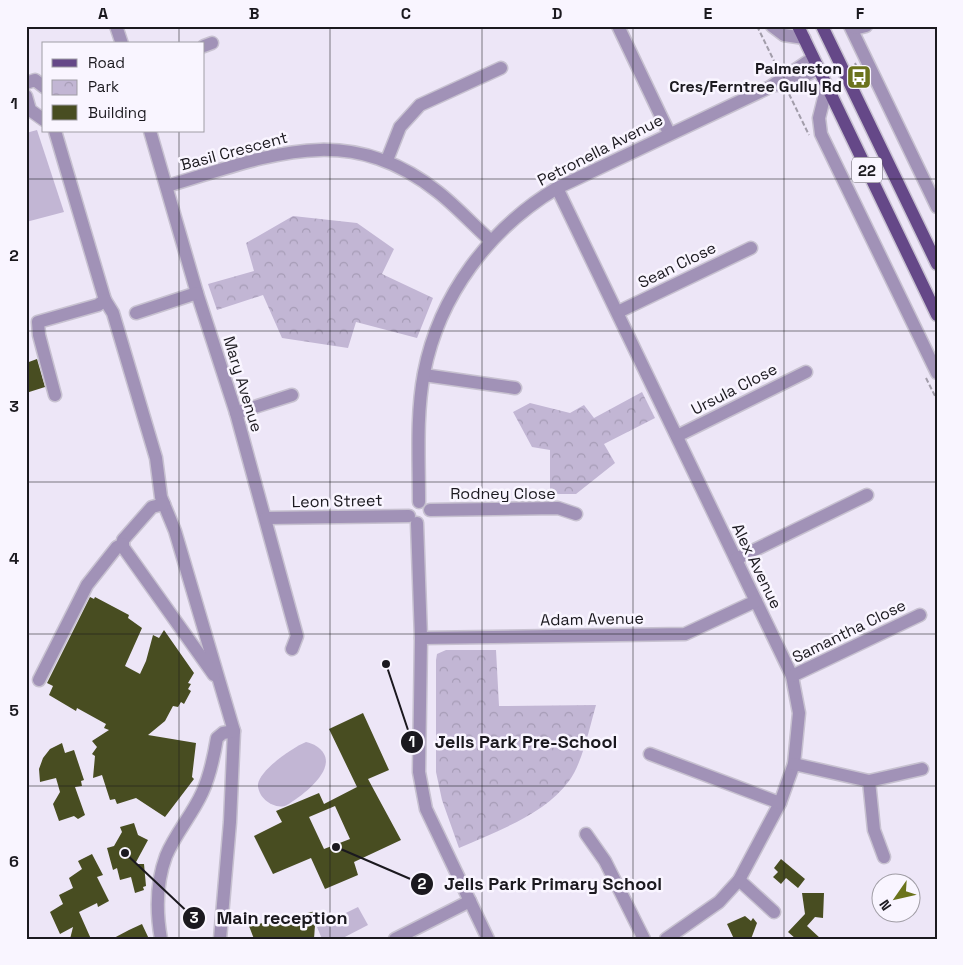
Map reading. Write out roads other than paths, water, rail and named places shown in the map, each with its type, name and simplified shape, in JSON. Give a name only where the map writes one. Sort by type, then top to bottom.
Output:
[{"type":"main road","name":"22","points":[[798,26],[937,315]]},
{"type":"main road","name":"22","points":[[822,26],[937,264]]},
{"type":"main road","points":[[816,64],[835,53]]},
{"type":"street","points":[[116,26],[121,42]]},
{"type":"street","points":[[618,26],[669,133]]},
{"type":"street","points":[[772,26],[784,35],[804,38]]},
{"type":"street","points":[[850,26],[858,28],[866,26]]},
{"type":"street","points":[[850,26],[937,207]]},
{"type":"street","name":"Petronella Avenue","points":[[419,502],[420,422],[424,375],[430,350],[454,293],[469,267],[491,241],[534,202],[557,188],[770,86],[792,82],[816,64]]},
{"type":"street","points":[[387,160],[400,127],[420,105],[501,68]]},
{"type":"street","points":[[26,83],[35,80],[42,86]]},
{"type":"street","points":[[827,86],[819,118],[821,134],[937,373]]},
{"type":"street","points":[[26,96],[30,110],[42,119]]},
{"type":"street","points":[[55,132],[105,300],[113,312],[156,458],[164,504],[175,531],[234,731],[231,804],[220,939]]},
{"type":"street","name":"Mary Avenue","points":[[150,132],[266,518],[296,636],[292,648]]},
{"type":"street","name":"Basil Crescent","points":[[167,186],[277,154],[308,149],[335,149],[387,160],[438,192],[491,241]]},
{"type":"street","name":"Alex Avenue","points":[[557,188],[792,676],[799,713],[794,764],[780,803],[739,880],[719,902],[666,939]]},
{"type":"street","name":"Sean Close","points":[[618,312],[750,248]]},
{"type":"street","points":[[136,313],[197,293]]},
{"type":"street","points":[[55,395],[39,335],[38,322],[98,305],[105,300]]},
{"type":"street","name":"Ursula Close","points":[[677,436],[806,372]]},
{"type":"street","points":[[424,375],[515,388]]},
{"type":"street","points":[[236,413],[292,395]]},
{"type":"street","points":[[736,559],[867,495]]},
{"type":"street","points":[[413,520],[427,520],[430,510],[427,506],[419,502],[411,506],[421,638],[419,772],[426,809],[488,939]]},
{"type":"street","points":[[164,504],[152,507],[123,540],[123,544],[220,684]]},
{"type":"street","name":"Rodney Close","points":[[430,510],[558,508],[576,514]]},
{"type":"street","name":"Leon Street","points":[[266,518],[413,520]]},
{"type":"street","points":[[39,680],[56,642],[87,585],[117,547],[123,544]]},
{"type":"street","name":"Adam Avenue","points":[[421,638],[685,634],[756,601]]},
{"type":"street","name":"Samantha Close","points":[[792,676],[920,615]]},
{"type":"street","points":[[161,939],[157,919],[158,894],[166,856],[202,793],[213,761],[217,738],[223,733],[234,731]]},
{"type":"street","points":[[650,754],[780,803]]},
{"type":"street","points":[[794,764],[869,781],[922,769]]},
{"type":"street","points":[[869,781],[874,830],[884,857]]},
{"type":"street","points":[[586,834],[605,861],[644,939]]},
{"type":"street","points":[[739,880],[774,912]]},
{"type":"street","points":[[395,939],[470,901]]},
{"type":"place","name":"Palmerston Cres/Ferntree Gully Rd","points":[[859,77]]},
{"type":"place","name":"Jells Park Pre-School","points":[[386,664]]},
{"type":"place","name":"Jells Park Primary School","points":[[336,847]]},
{"type":"place","name":"Main reception","points":[[125,853]]}]
